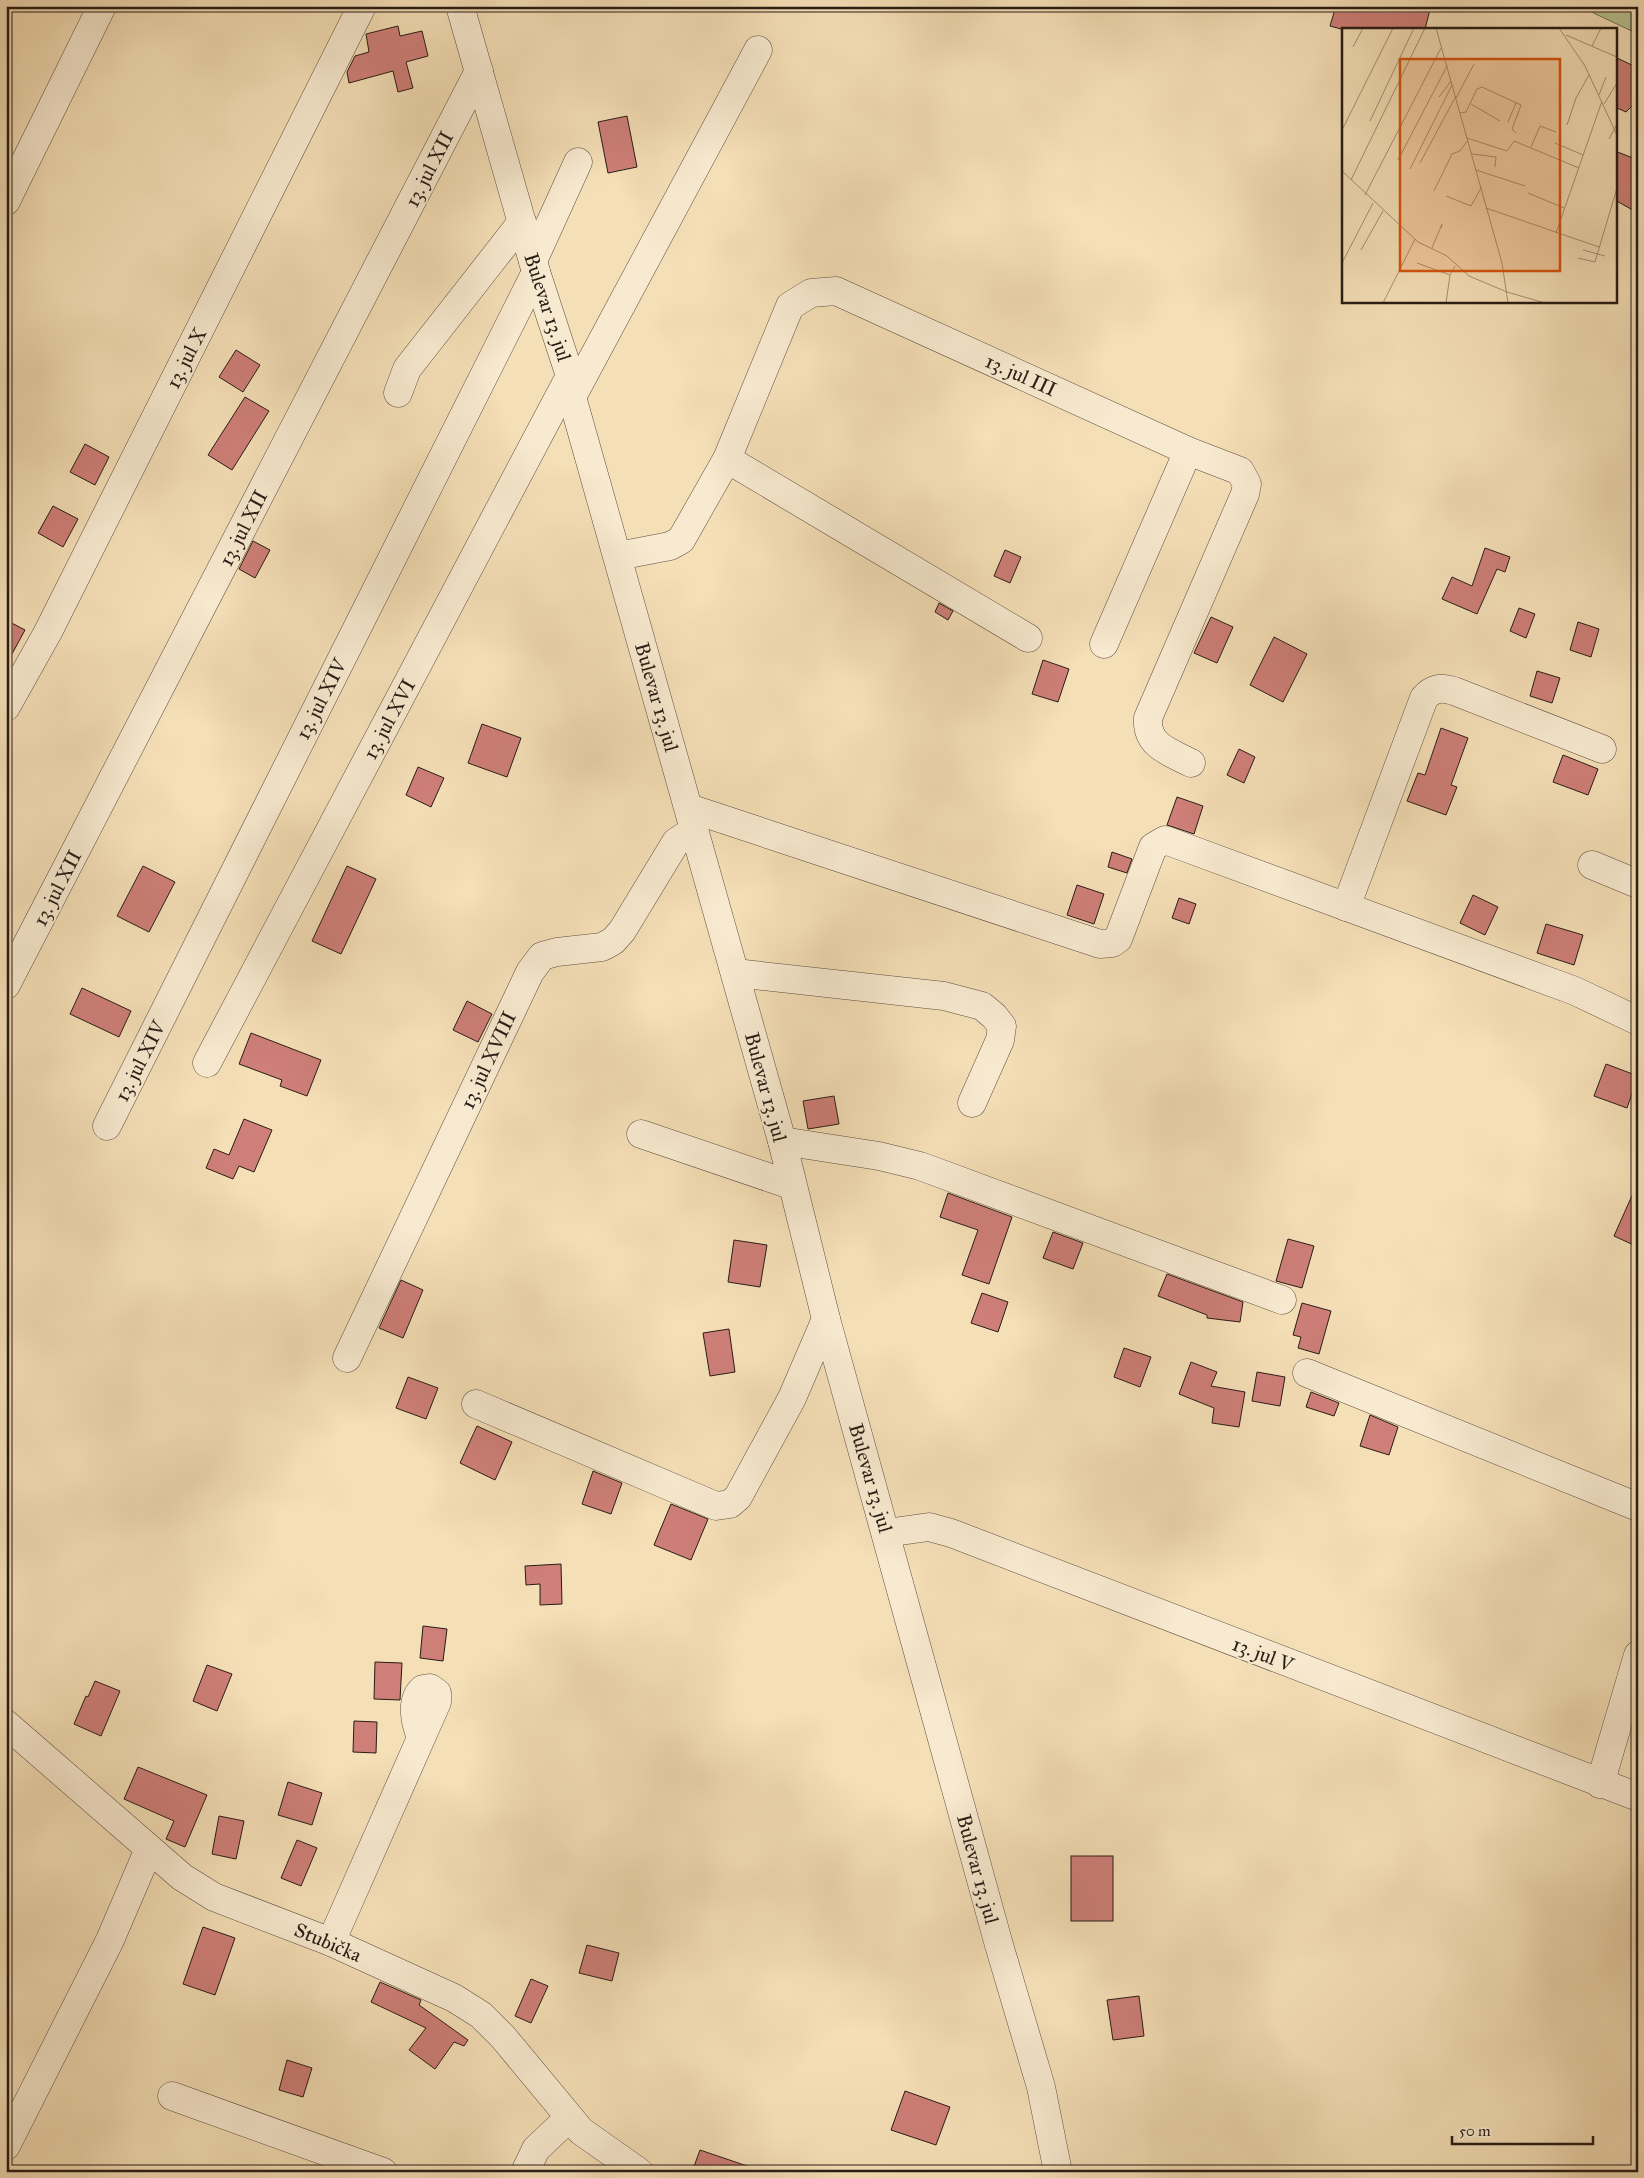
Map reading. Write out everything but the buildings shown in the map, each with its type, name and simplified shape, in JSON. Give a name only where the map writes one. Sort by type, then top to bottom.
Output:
[{"type":"street","points":[[6,201],[102,6]]},
{"type":"street","name":"13. jul X","points":[[6,708],[48,632],[362,6]]},
{"type":"street","name":"Bulevar 13. jul","points":[[460,6],[480,71],[534,267],[571,387],[782,1141],[791,1185],[826,1319],[999,1946],[1041,2087],[1058,2172]]},
{"type":"street","name":"13. jul XVI","points":[[207,1062],[571,387],[758,50]]},
{"type":"street","name":"13. jul XII","points":[[6,985],[480,71]]},
{"type":"street","name":"13. jul XIV","points":[[107,1126],[534,267],[578,162]]},
{"type":"street","points":[[398,393],[407,369],[522,222]]},
{"type":"street","name":"13. jul III","points":[[618,556],[670,546],[681,540],[727,460],[790,306],[811,293],[836,291],[1188,451],[1240,471],[1247,484],[1245,494],[1148,718],[1147,729],[1157,745],[1191,762]]},
{"type":"street","points":[[1104,644],[1188,451]]},
{"type":"street","points":[[727,460],[1028,638]]},
{"type":"street","points":[[1346,907],[1424,698],[1430,690],[1443,688],[1454,691],[1602,749]]},
{"type":"street","points":[[691,819],[1100,944],[1112,943],[1118,939],[1153,847],[1165,840],[1575,991],[1638,1021]]},
{"type":"street","name":"13. jul XVIII","points":[[347,1358],[530,972],[542,956],[557,952],[602,947],[613,941],[622,931],[691,819]]},
{"type":"street","points":[[1592,865],[1638,884]]},
{"type":"street","points":[[735,973],[944,996],[982,1006],[1002,1026],[1000,1040],[972,1103]]},
{"type":"street","points":[[642,1134],[791,1185]]},
{"type":"street","points":[[782,1141],[879,1156],[920,1166],[1282,1300]]},
{"type":"street","points":[[476,1404],[716,1506],[730,1504],[738,1497],[792,1398],[826,1319]]},
{"type":"street","points":[[1308,1373],[1638,1507]]},
{"type":"street","name":"13. jul V","points":[[886,1533],[929,1528],[951,1533],[1638,1797]]},
{"type":"street","points":[[1600,1784],[1638,1655]]},
{"type":"street","name":"Stubička","points":[[6,1724],[182,1877],[214,1897],[331,1942],[454,1998],[481,2015],[504,2037],[568,2118],[581,2131],[639,2172]]},
{"type":"street","points":[[331,1942],[421,1737]]},
{"type":"street","points":[[6,2146],[110,1940],[150,1849]]},
{"type":"street","points":[[172,2096],[383,2172]]},
{"type":"street","points":[[525,2172],[536,2149],[568,2118]]},
{"type":"green space","points":[[1638,6],[1638,34],[1581,7]]}]
